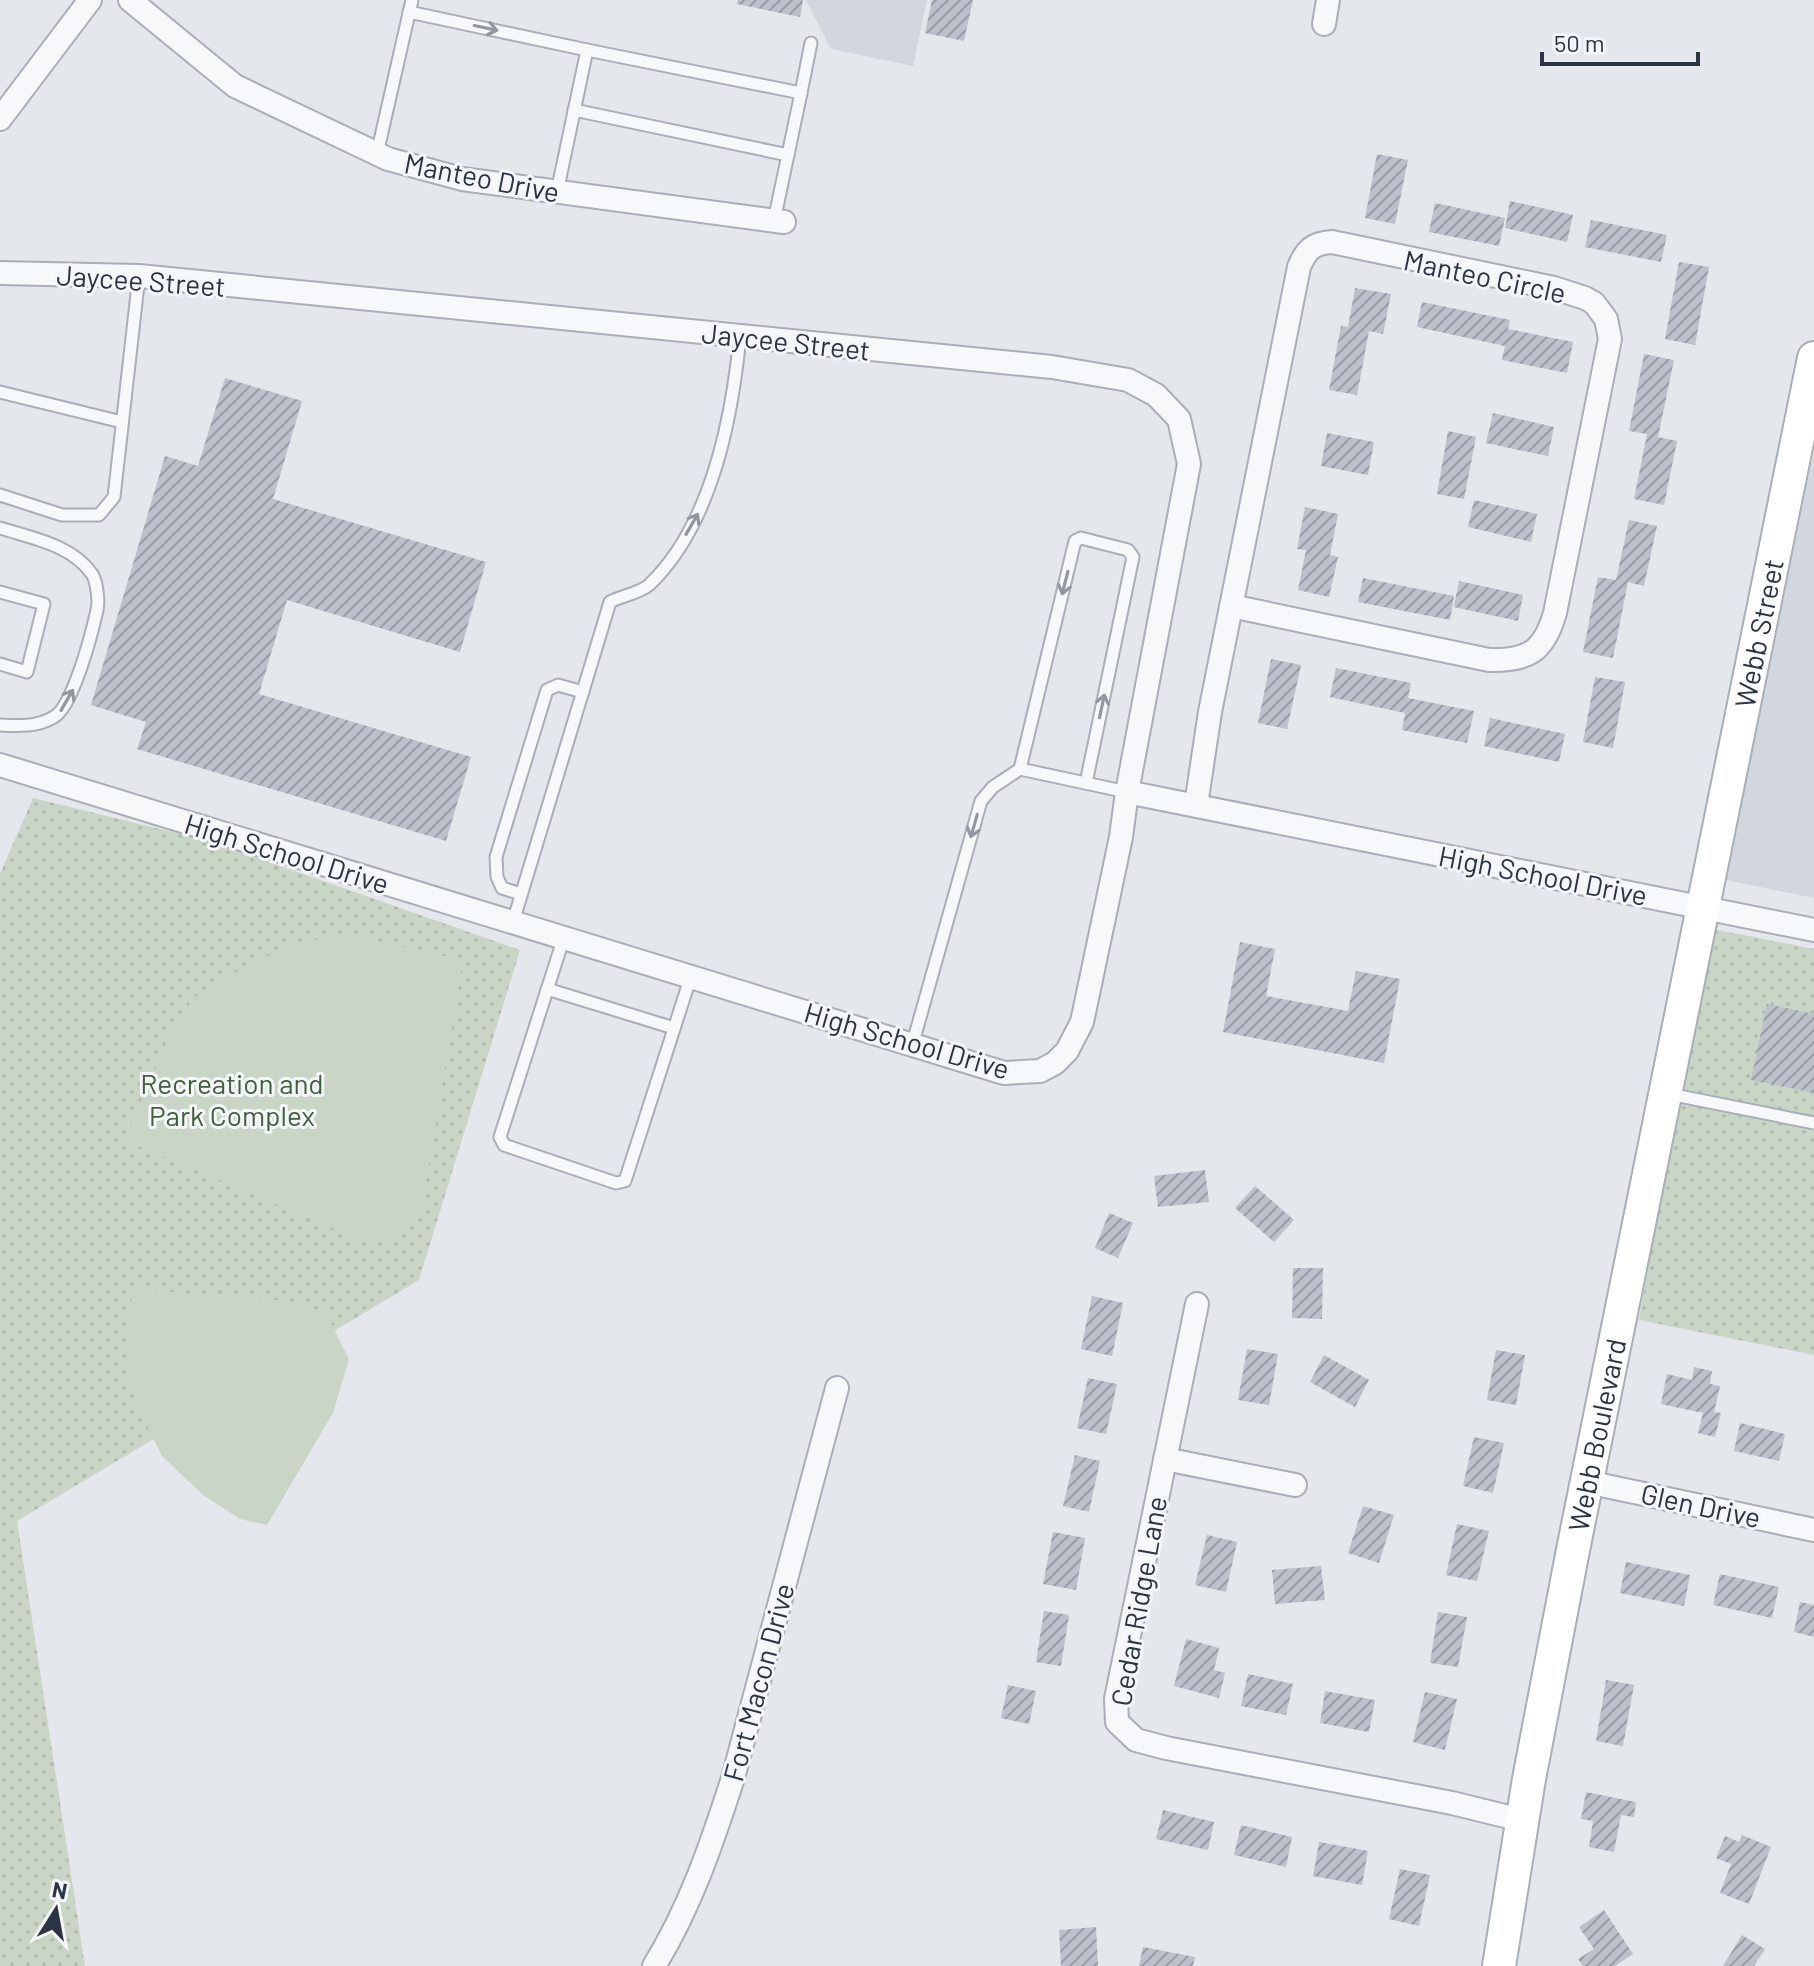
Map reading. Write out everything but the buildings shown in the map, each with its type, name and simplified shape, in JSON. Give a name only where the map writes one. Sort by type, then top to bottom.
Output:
[{"type":"street","points":[[0,119],[90,0]]},
{"type":"street","name":"Manteo Drive","points":[[130,0],[235,86],[377,154],[462,179],[779,221]]},
{"type":"street","points":[[1324,24],[1328,0]]},
{"type":"street","name":"Manteo Circle","points":[[1196,805],[1231,606],[1299,267],[1311,247],[1321,242],[1332,242],[1554,288],[1594,303],[1606,319],[1610,339],[1555,613],[1543,642],[1533,652],[1520,658],[1489,660],[1231,606]]},
{"type":"street","name":"Jaycee Street","points":[[0,273],[139,276],[1052,367],[1128,380],[1156,395],[1179,419],[1189,464],[1127,792]]},
{"type":"street","name":"Webb Street","points":[[1701,907],[1807,424],[1814,358]]},
{"type":"street","name":"High School Drive","points":[[0,765],[1004,1073],[1040,1071],[1055,1063],[1067,1051],[1082,1022],[1121,837],[1127,792],[1814,930]]},
{"type":"street","name":"Webb Boulevard","points":[[1499,1966],[1521,1820],[1701,907]]},
{"type":"street","name":"Cedar Ridge Lane","points":[[1197,1304],[1116,1699],[1117,1722],[1136,1740],[1166,1748],[1452,1803],[1521,1820]]},
{"type":"street","name":"Fort Macon Drive","points":[[654,1966],[693,1889],[715,1835],[837,1388]]},
{"type":"street","points":[[1165,1459],[1295,1485]]},
{"type":"street","name":"Glen Drive","points":[[1587,1482],[1814,1530]]},
{"type":"lane","points":[[377,154],[411,6],[587,50],[801,93]]},
{"type":"lane","points":[[779,221],[788,155],[811,43]]},
{"type":"lane","points":[[557,192],[587,50]]},
{"type":"lane","points":[[574,110],[788,155]]},
{"type":"lane","points":[[0,495],[62,515],[99,515],[114,497],[139,276]]},
{"type":"lane","points":[[513,922],[610,602],[646,587],[677,550],[712,482],[737,367],[740,336]]},
{"type":"lane","points":[[0,392],[122,422]]},
{"type":"lane","points":[[0,528],[61,548],[80,561],[94,577],[98,607],[71,697],[56,716],[29,727],[0,725]]},
{"type":"lane","points":[[912,1046],[981,801],[993,787],[1020,769],[1075,541],[1081,538],[1128,550],[1133,557],[1086,783]]},
{"type":"lane","points":[[0,592],[44,604],[27,672],[0,664]]},
{"type":"lane","points":[[521,894],[502,888],[497,877],[496,857],[547,690],[558,685],[583,692]]},
{"type":"lane","points":[[1020,769],[1127,792]]},
{"type":"lane","points":[[564,937],[500,1137],[504,1145],[616,1183],[625,1181],[691,976]]},
{"type":"lane","points":[[547,989],[674,1028]]},
{"type":"lane","points":[[1664,1093],[1814,1123]]},
{"type":"shaded area","points":[[806,0],[927,0],[913,66],[831,49]]},
{"type":"shaded area","points":[[1814,451],[1814,898],[1726,880]]},
{"type":"green space","name":"Recreation and Park Complex","points":[[33,798],[209,841],[520,950],[419,1280],[17,1521],[85,1966],[0,1966],[0,874]]},
{"type":"green space","points":[[1708,928],[1814,949],[1814,1355],[1639,1320]]},
{"type":"green space","points":[[358,937],[463,960],[420,1218],[375,1246],[124,1140],[167,1041],[192,999],[248,965],[304,940]]},
{"type":"green space","points":[[133,1289],[277,1300],[325,1311],[349,1359],[333,1413],[267,1525],[240,1519],[203,1495],[162,1456],[143,1417],[126,1368]]}]
